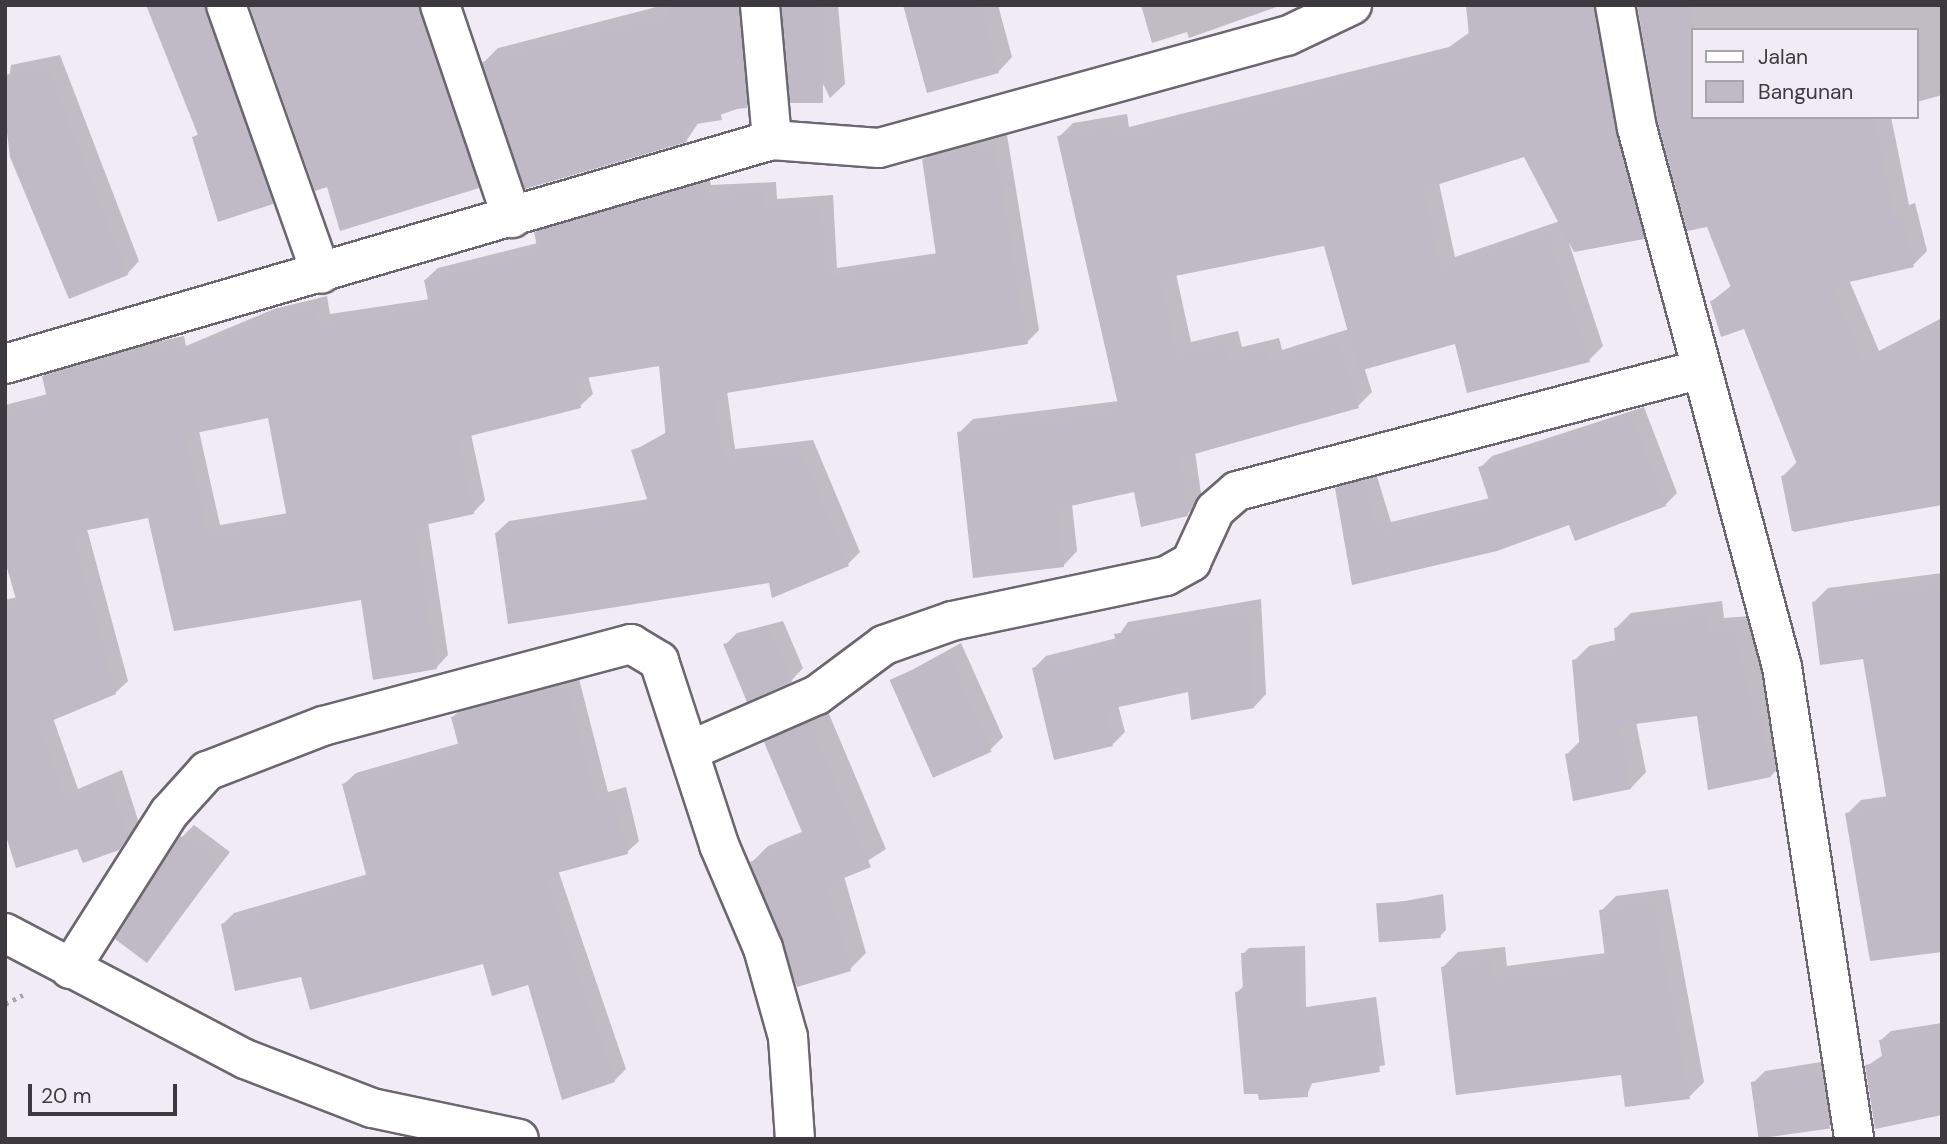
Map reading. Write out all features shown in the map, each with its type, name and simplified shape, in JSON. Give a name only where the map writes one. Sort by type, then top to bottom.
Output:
[{"type":"street","points":[[226,5],[321,274]]},
{"type":"street","points":[[440,5],[512,218]]},
{"type":"street","points":[[760,5],[772,140]]},
{"type":"street","points":[[5,364],[321,274],[772,140],[879,148],[1287,36],[1352,5]]},
{"type":"street","points":[[1615,5],[1637,128],[1699,370],[1782,667],[1854,1139]]},
{"type":"street","points":[[691,750],[817,695],[884,645],[952,621],[1166,576],[1191,562],[1215,510],[1237,491],[1699,370]]},
{"type":"street","points":[[70,969],[169,813],[207,771],[238,754],[631,644],[659,661],[691,750],[719,845],[763,948],[788,1037],[795,1139]]},
{"type":"street","points":[[5,933],[245,1059],[372,1108],[519,1139]]},
{"type":"building","points":[[146,5],[205,5],[273,204],[218,222],[192,137],[198,135]]},
{"type":"building","points":[[249,5],[419,5],[479,188],[340,231],[327,187],[315,191]]},
{"type":"building","points":[[668,5],[738,5],[747,108],[720,110],[722,120],[683,126],[687,142],[525,189],[482,62],[669,18]]},
{"type":"building","points":[[782,5],[823,5],[823,103],[782,103]]},
{"type":"building","points":[[903,5],[980,5],[999,73],[927,93]]},
{"type":"building","points":[[1466,5],[1594,5],[1615,132],[1644,239],[1574,252],[1524,157],[1424,189],[1441,270],[1547,234],[1590,362],[1467,393],[1455,344],[1359,371],[1324,246],[1160,279],[1177,356],[1224,345],[1228,360],[1265,351],[1268,363],[1338,341],[1359,408],[1180,458],[1188,516],[1141,527],[1134,492],[1057,509],[1064,567],[973,578],[957,432],[1120,413],[1057,136],[1113,128],[1115,140],[1433,61],[1469,36]]},
{"type":"building","points":[[1637,5],[1693,5],[1692,119],[1874,119],[1895,218],[1901,216],[1914,267],[1832,286],[1864,363],[1942,324],[1942,505],[1792,531],[1781,476],[1800,472],[1744,329],[1721,337],[1710,301],[1733,293],[1707,227],[1687,231],[1658,123]]},
{"type":"building","points":[[48,67],[128,275],[69,299],[10,157],[5,117],[5,75]]},
{"type":"building","points":[[995,146],[1028,344],[714,395],[723,460],[801,451],[849,566],[772,598],[769,583],[508,624],[495,533],[650,508],[631,450],[666,439],[659,366],[574,380],[581,408],[458,439],[474,514],[415,527],[437,669],[373,680],[361,600],[174,631],[148,518],[73,533],[116,694],[39,726],[66,800],[110,781],[128,837],[119,850],[83,863],[77,849],[16,868],[5,833],[5,608],[18,606],[5,561],[5,413],[48,402],[42,376],[172,347],[174,357],[261,321],[316,307],[318,325],[430,309],[424,280],[538,251],[534,232],[696,185],[699,197],[765,193],[765,210],[821,207],[826,279],[937,262],[922,159]],"holes":[[[268,418],[288,523],[208,536],[186,435]]]},
{"type":"building","points":[[1632,417],[1666,506],[1575,541],[1569,525],[1497,551],[1352,585],[1335,488],[1363,480],[1379,533],[1491,506],[1478,467]]},
{"type":"building","points":[[1942,585],[1942,952],[1870,961],[1845,813],[1888,807],[1863,659],[1820,665],[1812,602]]},
{"type":"building","points":[[1249,611],[1254,708],[1191,720],[1188,692],[1105,710],[1113,746],[1054,760],[1032,668],[1117,646],[1114,634]]},
{"type":"building","points":[[1707,616],[1709,633],[1735,631],[1755,722],[1763,721],[1771,777],[1708,790],[1697,716],[1620,726],[1631,789],[1573,801],[1565,754],[1580,751],[1572,660],[1616,651],[1614,628]]},
{"type":"building","points":[[771,632],[792,682],[747,702],[723,644]]},
{"type":"building","points":[[948,654],[992,752],[933,778],[890,680]]},
{"type":"building","points":[[567,686],[597,802],[614,798],[628,854],[545,876],[615,1082],[562,1100],[528,985],[492,996],[483,964],[310,1010],[301,977],[235,991],[221,924],[368,882],[342,784],[460,751],[451,717]]},
{"type":"building","points":[[810,722],[871,867],[827,885],[851,971],[797,987],[750,862],[805,839],[764,742]]},
{"type":"building","points":[[180,836],[219,865],[147,963],[115,939]]},
{"type":"building","points":[[1438,899],[1441,938],[1379,942],[1376,903]]},
{"type":"building","points":[[1653,903],[1690,1099],[1625,1107],[1621,1075],[1456,1095],[1441,967],[1490,961],[1493,980],[1606,965],[1599,910]]},
{"type":"building","points":[[1300,951],[1301,1012],[1370,1002],[1380,1072],[1308,1084],[1308,1097],[1259,1100],[1258,1094],[1244,1094],[1235,992],[1243,991],[1241,953]]},
{"type":"building","points":[[1942,1030],[1942,1115],[1875,1129],[1865,1065],[1883,1062],[1879,1040]]},
{"type":"building","points":[[1822,1072],[1830,1128],[1759,1138],[1751,1082]]}]
